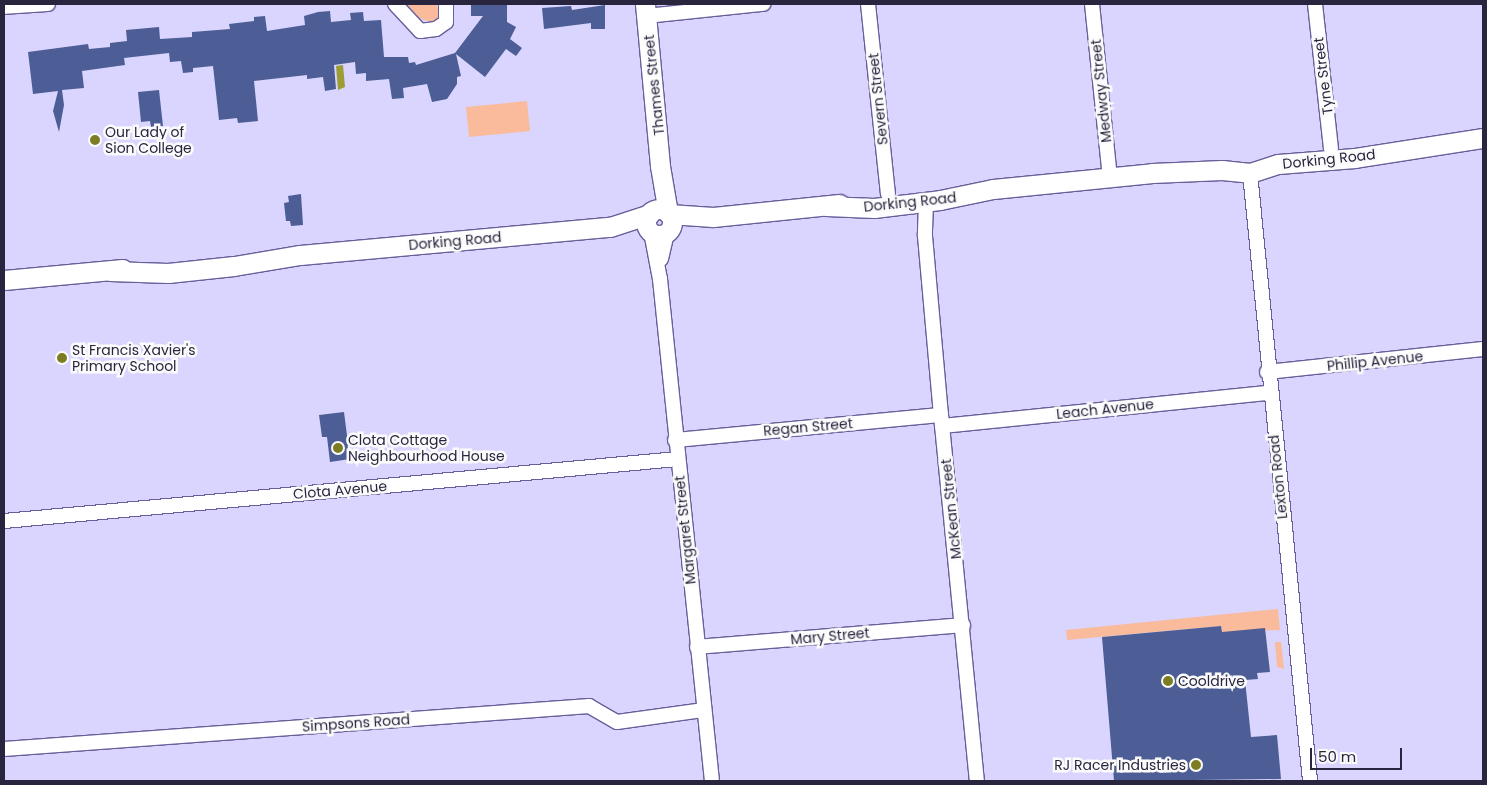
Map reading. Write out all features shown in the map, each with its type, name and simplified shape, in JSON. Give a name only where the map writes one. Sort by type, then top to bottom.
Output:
[{"type":"main road","name":"Thames Street","points":[[646,10],[660,166],[659,223]]},
{"type":"main road","name":"Dorking Road","points":[[4,280],[110,271],[168,273],[216,262],[659,223],[826,206],[888,194],[945,189],[993,189],[1152,173],[1222,170],[1250,174],[1278,164],[1355,158],[1417,147],[1478,140]]},
{"type":"main road","name":"Dorking Road","points":[[1152,173],[1213,160],[1250,162],[1274,154],[1331,149],[1417,147]]},
{"type":"main road","name":"Dorking Road","points":[[826,206],[874,208],[922,203],[993,189]]},
{"type":"street","points":[[4,8],[48,4]]},
{"type":"street","points":[[395,4],[420,30],[436,29],[446,22],[446,4]]},
{"type":"street","points":[[646,10],[763,4]]},
{"type":"street","name":"Severn Street","points":[[868,4],[888,194]]},
{"type":"street","name":"Medway Street","points":[[1092,4],[1110,178]]},
{"type":"street","name":"Tyne Street","points":[[1315,4],[1331,149]]},
{"type":"street","name":"Lexton Road","points":[[1250,174],[1269,393],[1310,781]]},
{"type":"street","name":"McKean Street","points":[[922,203],[941,421],[963,625],[977,781]]},
{"type":"street","name":"Margaret Street","points":[[659,223],[661,250],[660,280],[675,440],[712,781]]},
{"type":"street","name":"Phillip Avenue","points":[[1267,372],[1483,349]]},
{"type":"street","name":"Leach Avenue","points":[[941,421],[1269,393]]},
{"type":"street","name":"Regan Street","points":[[675,440],[941,421]]},
{"type":"street","name":"Clota Avenue","points":[[4,521],[677,460]]},
{"type":"street","name":"Mary Street","points":[[697,647],[963,625]]},
{"type":"street","name":"Simpsons Road","points":[[4,749],[589,706],[618,722],[704,710]]},
{"type":"shaded area","points":[[406,4],[436,4],[441,15],[433,23],[416,17]]},
{"type":"shaded area","points":[[343,65],[345,87],[338,90],[336,66]]},
{"type":"shaded area","points":[[527,101],[530,131],[469,137],[466,107]]},
{"type":"shaded area","points":[[1278,609],[1280,630],[1222,632],[1221,626],[1067,640],[1066,630]]},
{"type":"shaded area","points":[[1275,642],[1281,642],[1284,669],[1277,667]]},
{"type":"building","points":[[507,4],[507,22],[516,27],[510,39],[522,48],[516,56],[506,49],[485,77],[456,54],[461,76],[457,77],[457,84],[447,99],[432,102],[427,84],[403,88],[404,98],[392,99],[389,79],[366,81],[366,73],[356,74],[355,62],[334,65],[336,89],[325,91],[323,77],[307,79],[307,75],[254,81],[258,121],[238,123],[237,118],[219,120],[213,66],[193,68],[193,72],[183,73],[181,61],[170,62],[169,53],[124,58],[125,65],[82,71],[84,88],[62,90],[64,105],[59,132],[53,111],[58,91],[33,94],[28,52],[88,44],[89,49],[110,47],[110,43],[127,41],[126,30],[159,27],[160,39],[192,37],[192,32],[230,29],[229,24],[254,21],[254,17],[265,16],[267,31],[305,25],[304,16],[318,12],[330,11],[331,22],[351,20],[350,13],[363,12],[364,21],[381,20],[384,57],[408,57],[409,63],[415,62],[416,65],[455,53],[483,16],[471,16],[471,5]]},
{"type":"building","points":[[605,5],[605,29],[591,29],[591,23],[544,29],[542,8],[571,6],[572,10]]},
{"type":"building","points":[[159,90],[163,126],[151,127],[150,121],[141,122],[138,92]]},
{"type":"building","points":[[301,194],[303,225],[291,226],[290,221],[286,221],[284,203],[289,202],[288,196]]},
{"type":"building","name":"Clota Cottage Neighbourhood House","points":[[344,412],[350,459],[330,462],[327,437],[322,437],[319,415]]},
{"type":"building","name":"Cooldrive","points":[[1221,626],[1222,632],[1265,628],[1270,672],[1257,673],[1258,679],[1245,680],[1251,737],[1277,735],[1281,779],[1114,781],[1102,637]]},
{"type":"place","name":"Our Lady of Sion College","points":[[95,140]]},
{"type":"place","name":"St Francis Xavier's Primary School","points":[[62,358]]},
{"type":"place","name":"Clota Cottage Neighbourhood House","points":[[338,448]]},
{"type":"place","name":"Cooldrive","points":[[1168,681]]},
{"type":"place","name":"RJ Racer Industries","points":[[1196,765]]}]
